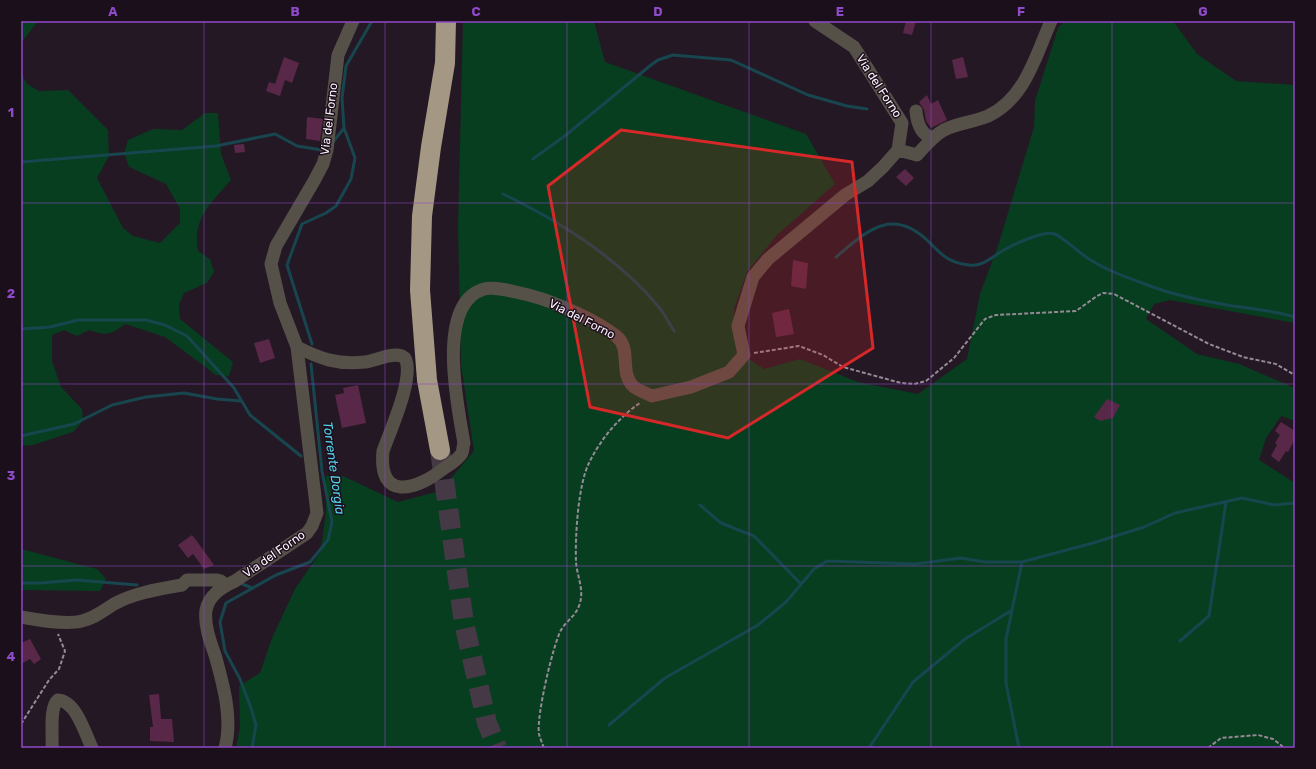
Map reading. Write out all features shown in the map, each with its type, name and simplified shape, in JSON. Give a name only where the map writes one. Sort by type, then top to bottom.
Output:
[{"type":"highway","points":[[440,450],[427,380],[420,290],[422,216],[430,147],[445,63],[446,21]]},
{"type":"street","name":"Via del Forno","points":[[226,748],[228,718],[222,680],[208,632],[206,618],[209,601],[224,586],[235,581],[307,532],[315,520],[317,513],[297,347],[280,303],[271,264],[282,233],[323,164],[327,150],[338,55],[353,21]]},
{"type":"street","name":"Via del Forno","points":[[816,21],[854,48],[902,123],[898,150]]},
{"type":"street","points":[[652,396],[691,387],[729,372],[744,355],[738,326],[753,277],[768,259],[845,195],[868,181],[898,150],[917,155],[933,138],[944,130],[988,116],[1009,102],[1027,77],[1050,21]]},
{"type":"street","points":[[916,111],[919,126],[926,136],[933,138]]},
{"type":"street","name":"Via del Forno","points":[[297,347],[325,360],[345,364],[367,362],[398,355],[405,358],[407,365],[406,382],[383,451],[382,462],[382,472],[386,480],[391,484],[400,486],[410,486],[432,478],[456,460],[462,453],[464,443],[452,374],[454,342],[460,311],[466,302],[484,289],[516,292],[543,299],[616,335],[622,341],[625,349],[628,378],[631,384],[652,396]]},
{"type":"street","points":[[21,617],[81,622],[97,616],[114,604],[182,585],[187,580],[217,580],[221,581],[224,586]]},
{"type":"street","points":[[52,748],[54,704],[58,700],[65,700],[74,708],[92,748]]},
{"type":"path","points":[[744,355],[798,346],[823,355],[843,367],[901,383],[914,384],[926,381],[954,358],[985,319],[996,315],[1076,311],[1104,293],[1114,294],[1209,344],[1243,358],[1276,364],[1295,375]]},
{"type":"path","points":[[544,748],[539,733],[541,705],[547,677],[561,630],[576,613],[580,603],[582,589],[578,577],[576,560],[578,524],[582,487],[588,463],[599,446],[628,412],[652,396]]},
{"type":"path","points":[[21,724],[49,680],[59,669],[65,651],[56,628],[50,620]]},
{"type":"path","points":[[1208,748],[1221,738],[1258,735],[1273,739],[1282,746],[1282,748]]},
{"type":"highlighted area","points":[[621,130],[852,162],[873,348],[728,438],[590,407],[548,186]]},
{"type":"green space","points":[[21,21],[38,21],[21,43]]},
{"type":"green space","points":[[463,21],[594,21],[605,62],[806,134],[835,184],[777,235],[747,272],[734,309],[736,350],[764,369],[800,359],[858,382],[918,394],[967,359],[980,294],[998,246],[1034,127],[1035,101],[1058,28],[1065,21],[1173,21],[1197,54],[1236,81],[1295,85],[1295,323],[1170,300],[1154,304],[1146,319],[1197,354],[1239,364],[1295,388],[1295,421],[1281,416],[1266,438],[1259,460],[1295,483],[1295,748],[236,748],[240,727],[239,686],[260,673],[272,638],[295,589],[321,551],[326,511],[326,476],[343,476],[398,502],[440,491],[474,451],[461,365],[458,227]]},
{"type":"green space","points":[[21,72],[27,84],[39,91],[68,90],[108,130],[109,156],[97,178],[123,228],[133,236],[160,243],[180,223],[180,209],[166,184],[129,167],[124,153],[128,140],[153,129],[182,130],[205,113],[218,113],[221,154],[231,180],[205,212],[198,230],[197,240],[198,251],[210,259],[214,272],[207,283],[184,293],[179,305],[180,319],[233,362],[229,376],[216,375],[165,337],[125,324],[112,332],[104,334],[89,330],[77,336],[64,330],[52,335],[52,361],[61,387],[82,409],[83,421],[73,432],[33,445],[21,446]]},
{"type":"green space","points":[[21,549],[97,569],[106,579],[100,591],[21,590]]},
{"type":"building","points":[[906,21],[916,21],[912,35],[903,33]]},
{"type":"building","points":[[284,57],[299,63],[292,83],[285,80],[280,96],[266,91],[269,82],[275,84]]},
{"type":"building","points":[[963,57],[968,77],[956,79],[952,60]]},
{"type":"building","points":[[927,95],[931,104],[938,100],[947,120],[931,128],[926,121],[924,110],[919,102]]},
{"type":"building","points":[[307,117],[323,119],[320,141],[306,139]]},
{"type":"building","points":[[244,144],[245,152],[235,153],[234,145]]},
{"type":"building","points":[[905,169],[914,178],[906,186],[896,177]]},
{"type":"building","points":[[793,260],[808,263],[806,289],[791,286]]},
{"type":"building","points":[[789,309],[794,334],[776,337],[772,313]]},
{"type":"building","points":[[269,339],[275,358],[260,363],[254,343]]},
{"type":"building","points":[[358,385],[366,423],[342,428],[335,395],[344,393],[343,388]]},
{"type":"building","points":[[1107,399],[1120,405],[1113,418],[1100,421],[1094,417]]},
{"type":"building","points":[[1281,422],[1295,431],[1295,439],[1288,452],[1286,451],[1279,462],[1271,456],[1277,445],[1275,443],[1280,435],[1275,431]]},
{"type":"building","points":[[192,535],[214,565],[204,569],[193,554],[188,558],[178,545]]},
{"type":"building","points":[[30,639],[41,659],[34,664],[30,659],[21,664],[21,643]]},
{"type":"building","points":[[159,694],[161,719],[172,719],[174,742],[150,741],[150,727],[153,727],[149,695]]},
{"type":"waterway","name":"Torrente Dorgia","points":[[312,344],[287,265],[302,224],[326,213],[336,206],[351,179],[355,158],[344,128],[342,98],[346,66],[372,21]]},
{"type":"waterway","points":[[533,159],[566,135],[651,65],[658,60],[673,55],[731,60],[808,95],[847,106],[867,109]]},
{"type":"waterway","points":[[333,142],[344,128]]},
{"type":"waterway","points":[[21,162],[216,146],[275,134],[297,146],[322,150]]},
{"type":"waterway","points":[[503,194],[566,228],[606,256],[642,288],[660,309],[674,331]]},
{"type":"waterway","points":[[836,257],[869,231],[880,226],[891,224],[903,226],[916,231],[946,258],[969,265],[983,263],[1022,241],[1050,233],[1058,235],[1097,264],[1156,288],[1200,300],[1269,311],[1295,317]]},
{"type":"waterway","points":[[21,329],[50,327],[78,320],[146,320],[165,325],[187,336],[234,388],[250,415],[301,456]]},
{"type":"waterway","name":"Torrente Dorgia","points":[[252,748],[256,725],[240,679],[225,651],[220,622],[226,603],[276,575],[310,562],[328,540],[332,522],[322,471],[311,364]]},
{"type":"waterway","points":[[21,436],[74,424],[112,405],[146,397],[184,393],[217,399],[241,401]]},
{"type":"waterway","points":[[609,725],[665,678],[758,625],[786,602],[814,569],[827,561],[915,564],[961,558],[985,562],[1022,562],[1093,543],[1144,527],[1175,513],[1242,498],[1274,505],[1295,503]]},
{"type":"waterway","points":[[1180,641],[1209,616],[1226,502]]},
{"type":"waterway","points":[[700,505],[721,523],[754,536],[801,584]]},
{"type":"waterway","points":[[1019,748],[1006,683],[1006,639],[1022,562]]},
{"type":"waterway","points":[[21,583],[77,580],[137,585]]},
{"type":"waterway","points":[[240,583],[252,588]]},
{"type":"waterway","points":[[869,748],[913,682],[965,639],[1012,610]]},
{"type":"tunnel","points":[[440,450],[464,623],[487,723],[497,748]]}]
